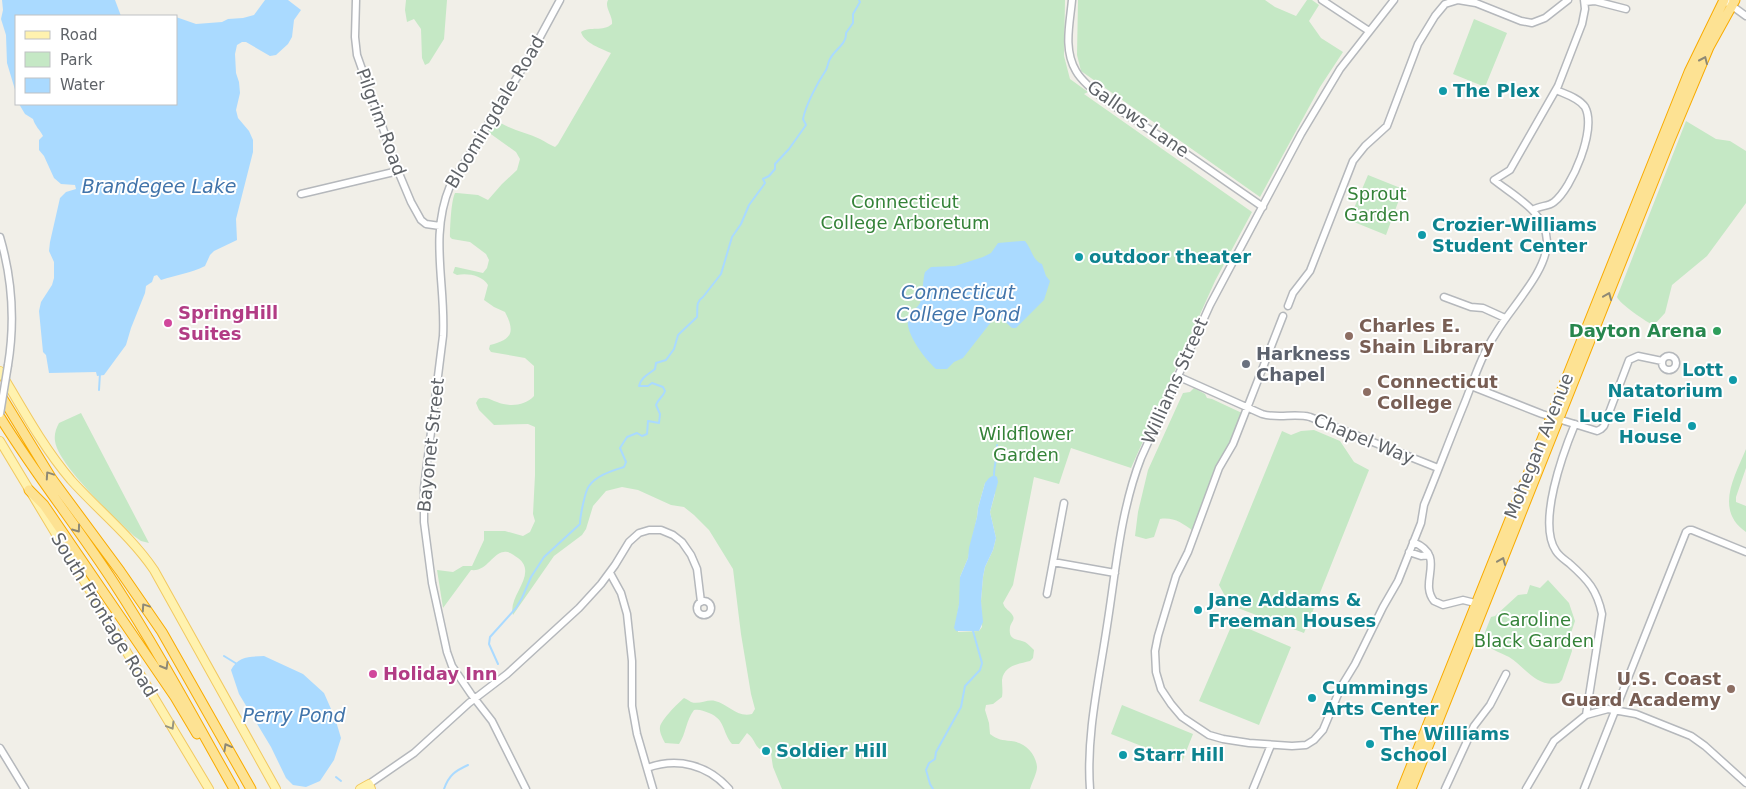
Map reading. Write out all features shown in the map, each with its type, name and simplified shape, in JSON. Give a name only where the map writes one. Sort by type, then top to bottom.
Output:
[{"type":"highway","points":[[1681,104],[1689,72],[1724,0]]},
{"type":"highway","points":[[1681,104],[1709,47],[1734,3]]},
{"type":"highway","name":"Mohegan Avenue","points":[[1402,789],[1480,604],[1681,104]]},
{"type":"highway","points":[[0,394],[52,479],[112,558],[162,632],[251,789]]},
{"type":"highway","points":[[0,415],[36,474],[90,547],[133,613],[234,789]]},
{"type":"highway","points":[[29,490],[44,505],[175,697],[195,732],[213,751]]},
{"type":"highway","name":"Mohegan Avenue","points":[[1412,789],[1480,604]]},
{"type":"main road","points":[[0,370],[42,441],[58,463],[93,504],[151,565],[276,789]]},
{"type":"main road","name":"South Frontage Road","points":[[0,441],[209,789]]},
{"type":"main road","points":[[360,789],[370,787]]},
{"type":"street","name":"Pilgrim Road","points":[[356,0],[355,37],[357,55],[398,171],[421,220],[426,224],[440,226]]},
{"type":"street","name":"Bloomingdale Road","points":[[440,226],[444,198],[450,186],[527,61],[560,0]]},
{"type":"street","name":"Gallows Lane","points":[[1072,0],[1068,40],[1069,55],[1075,70],[1083,81],[1115,106],[1263,207]]},
{"type":"street","points":[[1322,0],[1369,31]]},
{"type":"street","name":"Williams Street","points":[[1090,789],[1091,737],[1123,521],[1133,479],[1210,305],[1323,96],[1340,69],[1394,0]]},
{"type":"street","points":[[1288,306],[1293,293],[1310,271],[1353,161],[1388,123],[1416,48],[1444,4],[1458,0],[1476,2],[1520,21],[1532,23],[1545,18],[1568,0]]},
{"type":"street","points":[[1724,0],[1734,3],[1746,16]]},
{"type":"street","points":[[1284,316],[1231,447],[1219,468],[1204,506],[1197,531],[1175,579],[1157,640],[1155,664],[1158,680],[1165,696],[1177,712],[1207,733],[1238,742],[1303,746],[1320,735],[1341,686],[1398,582],[1421,523],[1424,505],[1485,352],[1505,318],[1534,280],[1546,248],[1546,232],[1539,217],[1533,210],[1494,180],[1510,170],[1556,90],[1579,35],[1584,16],[1585,1],[1594,1],[1626,9]]},
{"type":"street","points":[[1533,210],[1537,207],[1554,203],[1567,186],[1587,138],[1588,118],[1584,106],[1572,97],[1556,90]]},
{"type":"street","points":[[300,194],[398,171]]},
{"type":"street","name":"Bayonet Street","points":[[440,226],[439,266],[444,319],[425,476],[424,522],[430,574],[447,652],[457,674],[492,721],[526,789]]},
{"type":"street","points":[[0,237],[6,260],[11,294],[12,329],[0,415]]},
{"type":"street","points":[[1444,297],[1471,307],[1484,308],[1505,318]]},
{"type":"street","points":[[1471,386],[1594,431],[1602,429],[1627,362],[1631,358],[1640,356],[1662,361]]},
{"type":"street","name":"Chapel Way","points":[[1178,376],[1247,408],[1270,416],[1298,415],[1310,417],[1438,468]]},
{"type":"street","points":[[1575,424],[1558,470],[1550,510],[1549,528],[1551,541],[1556,552],[1593,587],[1600,601],[1602,614],[1586,715]]},
{"type":"street","points":[[1047,594],[1064,503]]},
{"type":"street","points":[[370,787],[410,756],[474,699],[507,674],[579,608],[610,573],[627,544],[635,536],[649,530],[667,532],[682,542],[692,558],[698,575],[701,602]]},
{"type":"street","points":[[1584,789],[1688,530],[1746,552]]},
{"type":"street","points":[[1413,542],[1424,547],[1431,559],[1430,592],[1434,601],[1445,605],[1463,600],[1480,604]]},
{"type":"street","points":[[1409,552],[1421,556],[1429,555]]},
{"type":"street","points":[[1053,562],[1115,573]]},
{"type":"street","points":[[610,573],[621,593],[627,614],[632,661],[632,706],[637,734],[653,789]]},
{"type":"street","points":[[1445,789],[1474,726],[1490,705],[1506,674]]},
{"type":"street","points":[[1526,789],[1554,741],[1586,715],[1608,709],[1636,714],[1696,739],[1746,783]]},
{"type":"street","points":[[1253,789],[1271,745]]},
{"type":"street","points":[[0,748],[25,789]]},
{"type":"street","points":[[647,768],[671,763],[686,763],[700,767],[713,774],[729,789]]},
{"type":"green space","points":[[406,0],[447,0],[444,39],[429,63],[425,65],[422,58],[421,29],[414,19],[407,22]]},
{"type":"green space","name":"Connecticut College Arboretum","points":[[608,0],[1065,0],[1064,56],[1070,79],[1088,92],[1084,94],[1252,212],[1215,281],[1131,468],[1071,448],[1059,484],[1034,477],[1013,585],[1003,603],[1013,617],[1010,635],[1014,639],[1025,642],[1034,650],[1033,658],[1030,661],[1017,664],[1006,671],[1002,680],[1002,697],[993,704],[986,705],[985,710],[990,734],[1025,746],[1032,753],[1037,769],[1030,789],[782,789],[769,751],[758,748],[747,733],[739,744],[732,744],[718,719],[700,710],[694,710],[691,714],[679,744],[665,743],[660,731],[661,724],[684,698],[694,703],[715,701],[747,715],[752,714],[755,709],[741,634],[733,569],[709,530],[694,515],[684,507],[671,505],[638,490],[622,487],[606,491],[593,506],[586,529],[582,535],[554,556],[513,615],[514,600],[524,578],[525,571],[524,564],[518,558],[506,552],[500,553],[481,568],[471,570],[443,608],[437,570],[453,572],[463,566],[472,566],[484,540],[484,531],[505,531],[523,536],[530,532],[535,521],[533,514],[535,427],[528,424],[494,425],[479,410],[476,403],[479,399],[484,398],[512,405],[526,402],[534,396],[534,366],[525,358],[491,352],[489,349],[490,345],[503,341],[510,334],[510,325],[505,312],[484,300],[488,285],[482,279],[453,273],[456,267],[483,273],[487,268],[489,260],[486,254],[470,242],[450,237],[455,193],[478,195],[488,200],[517,170],[520,159],[516,152],[488,132],[496,120],[555,147],[558,144],[611,53],[589,42],[581,32],[588,29],[605,28],[612,24]],"holes":[[[985,483],[995,494],[990,512],[996,538],[983,577],[981,601],[982,627],[979,631],[958,632],[957,616],[960,600],[960,577],[968,558]]]},
{"type":"green space","points":[[1078,0],[1265,0],[1275,7],[1296,16],[1307,0],[1312,0],[1319,5],[1309,21],[1321,38],[1343,52],[1320,87],[1260,197],[1081,71],[1077,55]]},
{"type":"green space","points":[[1474,19],[1507,33],[1485,87],[1453,74]]},
{"type":"green space","points":[[1686,121],[1716,139],[1730,141],[1746,151],[1746,203],[1707,256],[1672,285],[1665,313],[1654,325],[1623,304],[1617,297]]},
{"type":"green space","name":"Sprout Garden","points":[[1368,175],[1403,189],[1386,235],[1349,220]]},
{"type":"green space","points":[[1194,388],[1205,394],[1207,398],[1242,413],[1227,448],[1217,464],[1193,531],[1174,520],[1160,519],[1154,537],[1146,539],[1135,536],[1138,512],[1148,470],[1183,393],[1190,392]]},
{"type":"green space","points":[[81,413],[149,543],[141,541],[134,536],[101,504],[76,477],[58,451],[55,436],[59,423]]},
{"type":"green space","points":[[1314,430],[1340,441],[1354,462],[1369,470],[1304,633],[1230,605],[1219,585],[1282,431],[1291,435],[1301,431]]},
{"type":"green space","points":[[1746,449],[1746,468],[1736,502],[1746,506],[1746,532],[1736,523],[1731,514],[1729,503],[1733,481]]},
{"type":"green space","name":"Caroline Black Garden","points":[[1548,580],[1569,603],[1575,621],[1570,636],[1572,651],[1562,680],[1559,683],[1551,684],[1538,680],[1509,657],[1481,642],[1491,617],[1495,616],[1518,595],[1527,594],[1530,585],[1540,588]]},
{"type":"green space","points":[[1233,622],[1291,647],[1259,725],[1199,701]]},
{"type":"green space","points":[[1122,705],[1193,734],[1182,762],[1111,734]]},
{"type":"water","points":[[2,0],[115,0],[121,15],[15,15],[15,90],[7,63],[6,35],[1,19],[3,10]]},
{"type":"water","name":"Brandegee Lake","points":[[265,0],[288,0],[301,10],[294,20],[292,37],[288,44],[276,55],[270,56],[246,42],[237,45],[235,54],[236,73],[240,93],[236,110],[238,118],[249,131],[253,140],[253,152],[236,219],[237,240],[214,251],[205,266],[161,280],[157,275],[154,276],[152,282],[146,286],[126,345],[104,375],[97,376],[96,372],[49,373],[46,355],[43,352],[39,311],[41,302],[52,285],[54,278],[54,262],[49,251],[60,198],[66,192],[76,189],[75,185],[61,184],[54,178],[44,156],[39,150],[39,140],[43,136],[33,119],[25,114],[20,105],[178,105],[178,18],[196,24],[222,22],[228,19],[254,15]]},
{"type":"water","name":"Connecticut College Pond","points":[[1025,241],[1036,260],[1042,264],[1050,281],[1044,300],[1016,328],[1012,328],[1000,317],[995,317],[963,358],[954,362],[947,369],[936,369],[917,346],[908,325],[909,316],[921,301],[925,272],[931,267],[955,266],[983,257],[991,253],[998,243]]},
{"type":"water","points":[[994,475],[997,477],[998,482],[990,512],[996,538],[983,577],[981,601],[983,622],[979,631],[956,631],[954,628],[959,604],[960,577],[968,558],[985,483]]},
{"type":"water","name":"Perry Pond","points":[[264,656],[303,674],[324,693],[335,718],[341,738],[334,760],[320,781],[306,787],[293,785],[286,778],[271,747],[239,694],[231,670],[241,660],[249,657]]},
{"type":"waterway","points":[[498,664],[489,644],[490,637],[516,608],[531,577],[544,557],[580,524],[583,504],[589,486],[600,476],[624,467],[626,462],[620,448],[627,437],[637,433],[642,436],[647,434],[648,421],[659,423],[660,414],[656,405],[665,391],[663,387],[652,383],[648,386],[639,386],[640,383],[655,369],[656,363],[666,360],[674,349],[678,335],[697,317],[699,301],[721,274],[732,237],[741,224],[749,205],[765,183],[763,179],[769,176],[775,169],[775,164],[789,149],[806,125],[803,119],[809,100],[832,55],[845,40],[846,33],[853,23],[853,14],[860,2],[859,0]]},
{"type":"waterway","points":[[99,390],[100,373]]},
{"type":"waterway","points":[[994,475],[997,445]]},
{"type":"waterway","points":[[933,789],[926,770],[929,763],[935,759],[936,752],[961,707],[965,686],[980,670],[982,663],[973,631]]},
{"type":"waterway","points":[[224,656],[237,664]]},
{"type":"waterway","points":[[444,789],[453,774],[468,765]]},
{"type":"waterway","points":[[336,777],[341,781]]},
{"type":"place","name":"The Plex","points":[[1443,91]]},
{"type":"place","name":"Crozier-Williams Student Center","points":[[1422,235]]},
{"type":"place","name":"outdoor theater","points":[[1079,257]]},
{"type":"place","name":"SpringHill Suites","points":[[168,323]]},
{"type":"place","name":"Dayton Arena","points":[[1717,331]]},
{"type":"place","name":"Charles E. Shain Library","points":[[1349,336]]},
{"type":"place","name":"Harkness Chapel","points":[[1246,364]]},
{"type":"place","name":"Lott Natatorium","points":[[1733,380]]},
{"type":"place","name":"Connecticut College","points":[[1367,392]]},
{"type":"place","name":"Luce Field House","points":[[1692,426]]},
{"type":"place","name":"Jane Addams & Freeman Houses","points":[[1198,610]]},
{"type":"place","name":"Holiday Inn","points":[[373,674]]},
{"type":"place","name":"U.S. Coast Guard Academy","points":[[1731,689]]},
{"type":"place","name":"Cummings Arts Center","points":[[1312,698]]},
{"type":"place","name":"The Williams School","points":[[1370,744]]},
{"type":"place","name":"Soldier Hill","points":[[766,751]]},
{"type":"place","name":"Starr Hill","points":[[1123,755]]},
{"type":"park label","name":"Wildflower Garden","points":[[1026,444]]}]
